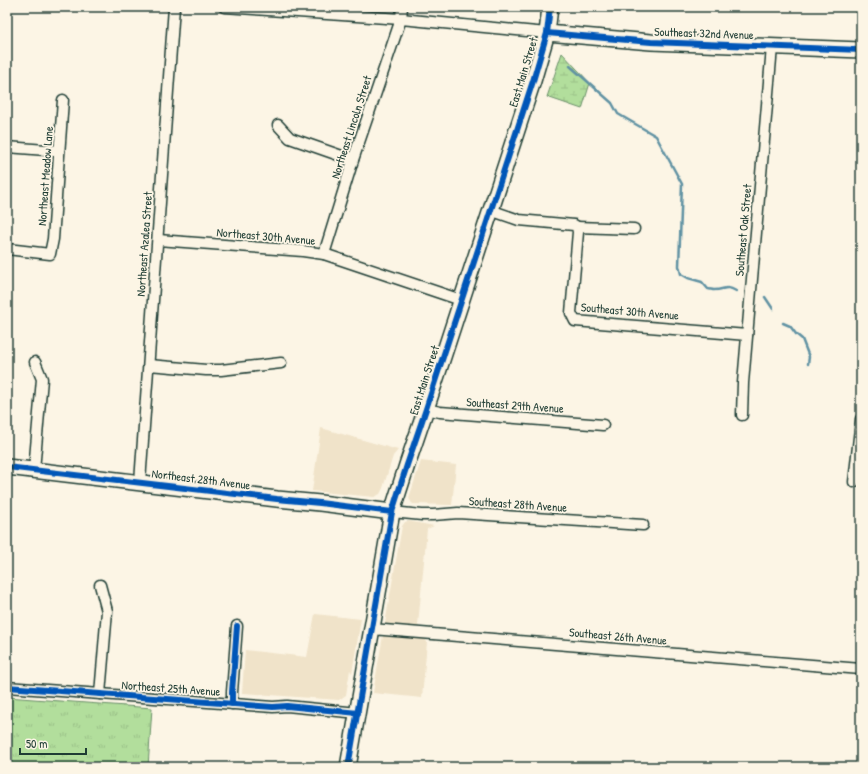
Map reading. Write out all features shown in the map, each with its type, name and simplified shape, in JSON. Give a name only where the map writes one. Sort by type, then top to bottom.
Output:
[{"type":"main road","name":"East Main Street","points":[[348,767],[392,512],[533,81],[547,33],[550,7]]},
{"type":"main road","name":"Southeast 32nd Avenue","points":[[547,33],[651,42],[861,50]]},
{"type":"main road","name":"Northeast 28th Avenue","points":[[7,467],[140,482],[277,500],[320,503],[392,512]]},
{"type":"street","name":"Northeast Azalea Street","points":[[140,482],[174,7]]},
{"type":"street","points":[[224,7],[401,19],[547,33]]},
{"type":"street","name":"Northeast Lincoln Street","points":[[324,254],[353,160],[401,19],[402,7]]},
{"type":"street","name":"Southeast Oak Street","points":[[742,415],[743,383],[772,47]]},
{"type":"street","name":"Northeast Meadow Lane","points":[[7,249],[50,254],[53,239],[63,100]]},
{"type":"street","points":[[278,125],[290,138],[353,160]]},
{"type":"street","points":[[7,147],[60,151]]},
{"type":"street","points":[[490,210],[519,220],[574,225],[578,227],[634,229]]},
{"type":"street","name":"Southeast 30th Avenue","points":[[578,227],[571,313],[575,320],[747,334]]},
{"type":"street","name":"Northeast 30th Avenue","points":[[158,240],[303,251],[324,254],[461,300]]},
{"type":"street","points":[[34,470],[42,379],[36,362]]},
{"type":"street","points":[[149,365],[221,370],[282,363]]},
{"type":"street","name":"Southeast 29th Avenue","points":[[426,409],[440,412],[603,425]]},
{"type":"street","points":[[854,482],[861,419]]},
{"type":"street","name":"Southeast 28th Avenue","points":[[392,512],[433,516],[458,513],[643,525]]},
{"type":"street","points":[[100,585],[107,611],[100,694]]},
{"type":"street","points":[[232,704],[237,626]]},
{"type":"street","name":"Southeast 26th Avenue","points":[[372,629],[861,669]]},
{"type":"street","name":"Northeast 25th Avenue","points":[[7,687],[273,707],[287,706],[358,713]]},
{"type":"shaded area","points":[[321,428],[398,450],[393,456],[380,494],[374,497],[312,491]]},
{"type":"shaded area","points":[[421,461],[456,465],[452,505],[413,504],[411,502],[409,498]]},
{"type":"shaded area","points":[[408,521],[434,526],[427,529],[418,625],[427,642],[422,698],[373,693],[402,526]]},
{"type":"shaded area","points":[[315,614],[361,619],[352,673],[350,670],[346,695],[339,700],[242,693],[245,650],[307,657]]},
{"type":"green space","points":[[562,53],[590,83],[582,109],[547,97]]},
{"type":"green space","points":[[7,697],[152,708],[148,767],[7,767]]},
{"type":"waterway","points":[[570,66],[612,103],[618,114],[656,136],[682,184],[679,266],[681,274],[688,278],[702,282],[708,289],[718,290],[727,288],[736,291]]},
{"type":"waterway","points":[[765,297],[773,309]]},
{"type":"waterway","points":[[783,323],[790,326],[802,339],[809,357],[808,364]]},
{"type":"cycle path","points":[[348,767],[392,512],[533,81],[547,33],[550,7]]},
{"type":"cycle path","points":[[547,33],[651,42],[861,50]]},
{"type":"cycle path","points":[[7,467],[392,512]]},
{"type":"cycle path","points":[[232,704],[237,626]]},
{"type":"cycle path","points":[[7,687],[273,707],[287,706],[358,713]]}]
